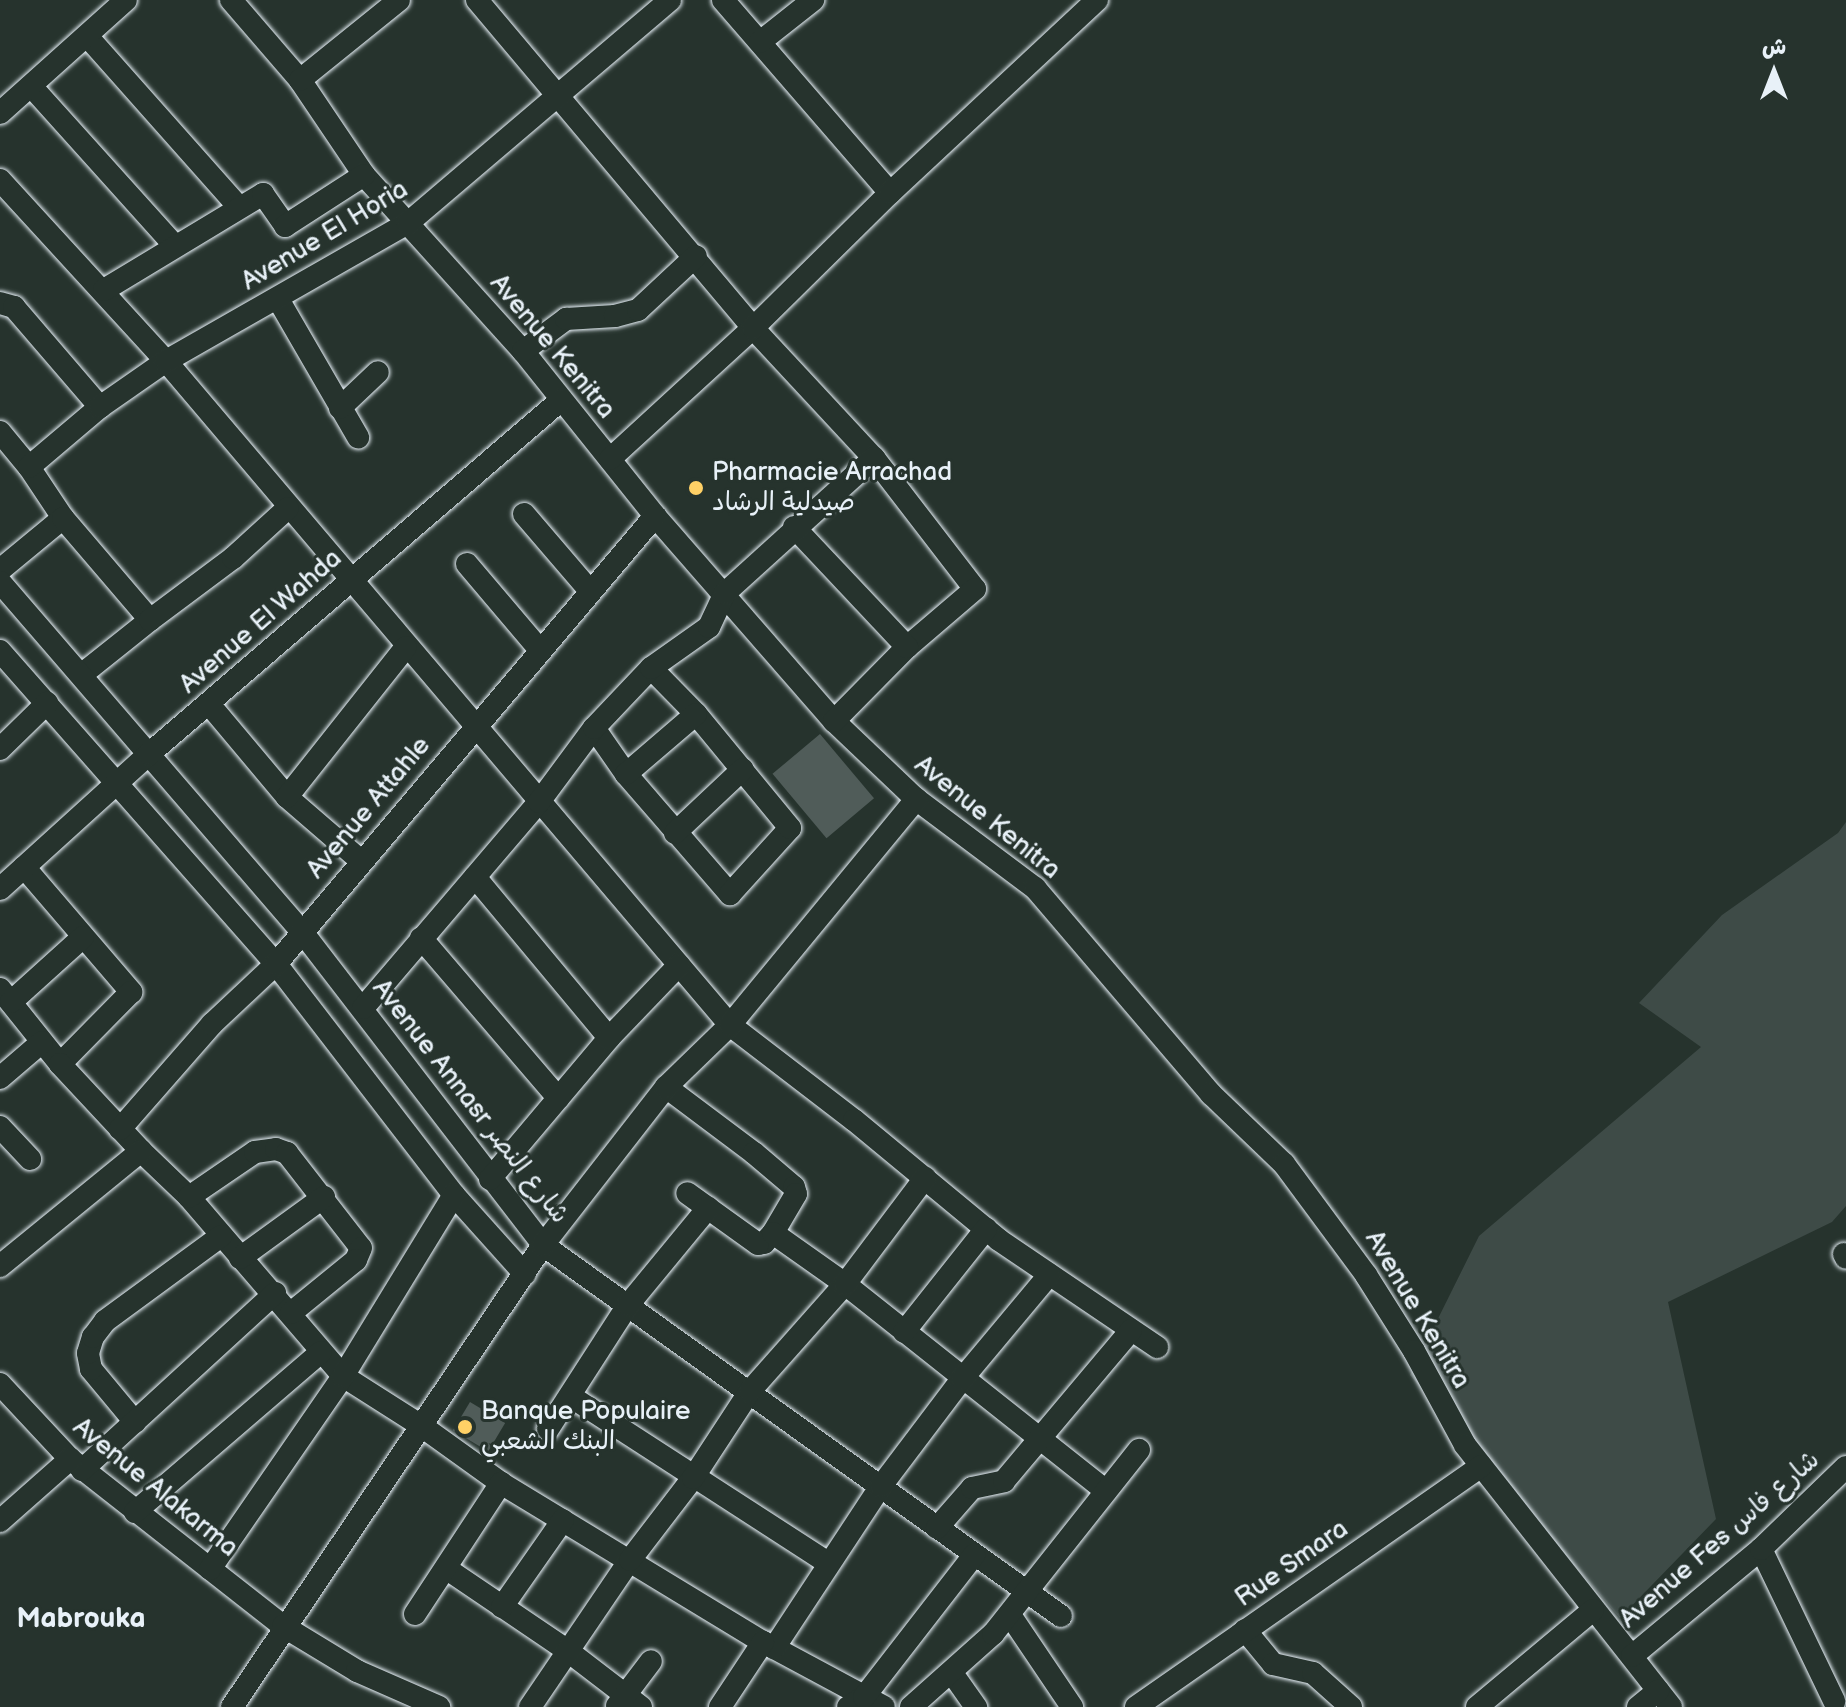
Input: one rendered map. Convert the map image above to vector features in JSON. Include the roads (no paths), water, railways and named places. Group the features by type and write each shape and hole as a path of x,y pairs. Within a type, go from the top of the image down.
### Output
{"street":[{"path":"0,113 126,0"},
{"name":"Avenue Kenitra","path":"231,0 300,80 364,175 523,351 655,516 834,721 916,799 1035,888 1211,1094 1284,1164 1366,1275 1481,1466 1664,1699"},
{"path":"300,80 399,0"},
{"path":"477,0 557,99 696,256 753,328 874,458 975,589 907,647 834,721"},
{"name":"Avenue El Horia","path":"29,467 100,407 166,361 408,223 670,0"},
{"path":"723,0 890,193"},
{"path":"760,42 813,0"},
{"path":"610,459 753,328 890,193 1097,0"},
{"path":"87,36 239,207"},
{"path":"31,86 175,246"},
{"path":"104,290 263,194 285,226 364,175"},
{"path":"0,180 166,361 730,1025 986,1229 1157,1347"},
{"path":"523,351 566,319 615,316 638,310 696,256"},
{"path":"278,299 358,437"},
{"path":"0,303 14,307 100,407"},
{"path":"340,408 378,372"},
{"name":"Avenue El Wahda","path":"0,889 118,781 561,400"},
{"path":"0,432 29,467 63,518 150,620"},
{"path":"363,1008 539,802 594,728 651,668 709,627 725,593 794,527 874,458"},
{"path":"81,675 233,558 288,508"},
{"path":"524,514 590,591"},
{"name":"Avenue Attahle","path":"120,1129 212,1024 276,964 360,860 655,516"},
{"path":"0,570 63,518"},
{"path":"794,527 907,647"},
{"path":"467,564 539,649"},
{"name":"Avenue Annasr شارع النصر","path":"0,582 303,933 543,1245 1061,1616"},
{"path":"287,797 406,647"},
{"path":"0,651 118,781 205,887 276,964 454,1195 525,1274"},
{"path":"594,728 626,774 730,894 790,828 696,714 651,668"},
{"path":"0,749 47,703"},
{"path":"209,704 287,797 360,860"},
{"path":"626,774 696,714"},
{"path":"675,833 743,769"},
{"path":"232,1707 283,1626 423,1427 543,1245 666,1087 730,1025 916,799"},
{"path":"24,867 131,992 60,1064"},
{"path":"475,877 609,1038"},
{"path":"83,937 6,995 60,1064 141,1151 189,1197 240,1258 275,1293 343,1376 423,1427 501,1483 865,1704 974,1555"},
{"path":"421,938 558,1098"},
{"path":"490,1179 609,1038 679,965"},
{"path":"0,1078 42,1042"},
{"path":"666,1087 794,1187 794,1200 764,1243 755,1243 687,1193"},
{"path":"0,1127 30,1159"},
{"path":"189,1197 255,1152 276,1149 287,1153 359,1242 361,1253 291,1313"},
{"path":"0,1266 141,1151"},
{"path":"530,1707 630,1560 693,1478 750,1391 845,1284 925,1178"},
{"path":"210,1569 343,1376 454,1195"},
{"path":"240,1258 324,1197"},
{"path":"548,1429 628,1305 708,1208"},
{"path":"904,1332 986,1229"},
{"path":"773,1233 845,1284 1106,1491"},
{"path":"135,1422 91,1369 88,1353 93,1337 105,1321 221,1236"},
{"path":"720,1707 962,1379 1049,1275"},
{"path":"0,1521 135,1422 275,1293"},
{"path":"937,1528 972,1488 1004,1481 1131,1330"},
{"path":"135,1512 321,1352"},
{"name":"Avenue Alakarma","path":"0,1384 76,1465 283,1626 357,1671 439,1707"},
{"path":"570,1396 828,1563"},
{"path":"911,1707 952,1673 1010,1615 1139,1450"},
{"name":"Rue Smara","path":"1136,1707 1161,1700 1245,1630 1481,1466"},
{"name":"Avenue Fes شارع فاس","path":"1632,1656 1761,1549 1846,1467"},
{"path":"415,1614 501,1483"},
{"path":"502,1607 563,1520"},
{"path":"1761,1549 1834,1701"},
{"path":"447,1569 568,1651 627,1703 651,1661"},
{"path":"1477,1707 1593,1610"},
{"path":"1010,1615 1072,1707"},
{"path":"1245,1630 1273,1664 1313,1673 1351,1707"},
{"path":"952,1673 976,1707"},
{"path":"1638,1707 1664,1699"}],"place":[{"name":"Pharmacie Arrachad صيدلية الرشاد","path":"696,488"},
{"name":"Banque Populaire البنك الشعبي","path":"465,1427"}],"district":[{"name":"Mabrouka","path":"81,1619"}]}
